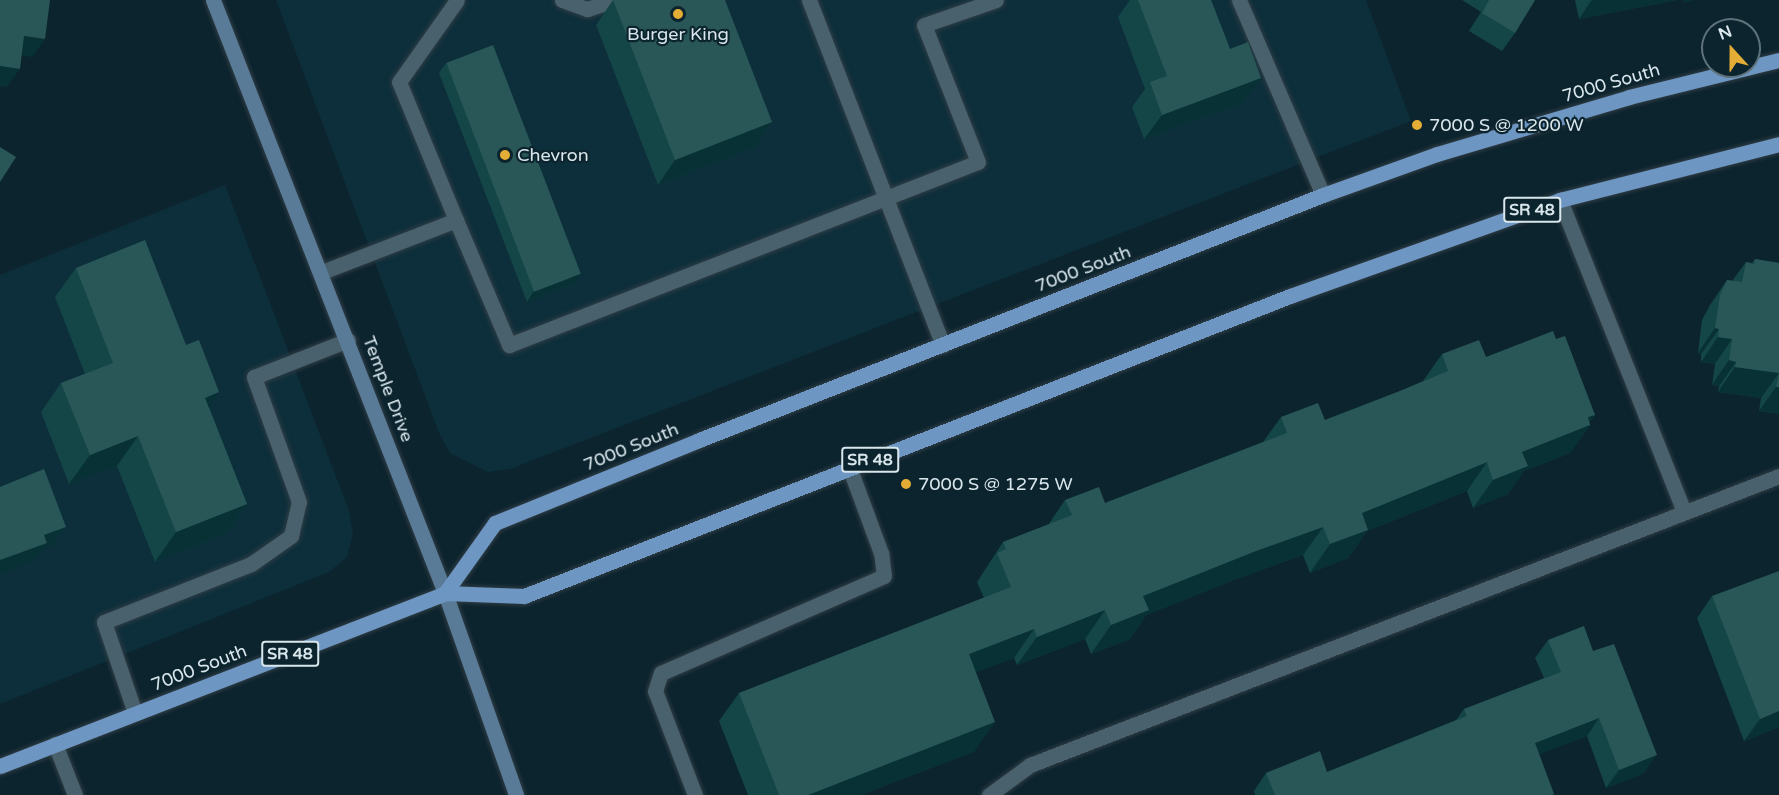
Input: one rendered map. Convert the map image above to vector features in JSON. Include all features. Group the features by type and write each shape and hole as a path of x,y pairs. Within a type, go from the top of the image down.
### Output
{"main road":[{"name":"Temple Drive","path":"213,0 322,272 445,593 516,795"},
{"name":"7000 South","path":"445,593 495,523 1323,195 1437,154 1618,100 1779,60"},
{"name":"7000 South","path":"0,766 445,593 524,596 1290,296 1560,200 1779,144"}],"lane":[{"path":"457,0 399,82 509,345 978,162 924,25 996,0"},
{"path":"562,0 587,9 615,0"},
{"path":"809,0 943,345"},
{"path":"1239,0 1323,195"},
{"path":"1560,200 1684,512"},
{"path":"322,272 456,220"},
{"path":"135,713 104,622 251,564 291,536 299,502 254,376 348,340"},
{"path":"695,795 655,691 661,673 884,576 881,553 850,468"},
{"path":"989,795 1030,765 1779,476"},
{"path":"55,744 75,795"}],"shaded area":[{"path":"276,0 1366,0 1411,121 510,469 488,472 450,453 440,435"},
{"path":"225,185 349,511 353,534 347,557 329,572 0,704 0,275"}],"building":[{"path":"0,0 50,0 45,39 24,36 20,69 0,66"},
{"path":"613,0 725,0 772,122 675,160"},
{"path":"1138,0 1211,0 1230,49 1248,42 1261,78 1162,115 1150,82 1167,76"},
{"path":"1489,0 1535,0 1515,33 1482,13"},
{"path":"493,45 581,274 534,292 446,63"},
{"path":"0,147 16,157 0,182"},
{"path":"145,240 186,345 199,340 219,392 205,398 247,504 176,532 138,436 90,455 61,383 113,363 76,268"},
{"path":"1755,259 1779,263 1779,373 1735,367 1736,362 1729,360 1732,339 1718,337 1719,329 1715,328 1720,295 1727,280 1742,282 1746,262 1754,264"},
{"path":"1553,331 1556,339 1565,336 1595,415 1588,417 1590,425 1522,452 1528,466 1493,480 1487,462 1362,513 1368,530 1330,544 1323,527 1256,551 1143,596 1149,610 1111,625 1105,610 1037,637 1034,629 969,654 995,722 808,795 779,795 739,693 1011,587 997,553 1006,549 1003,542 1072,515 1065,500 1099,487 1105,503 1287,433 1281,417 1318,403 1325,420 1448,371 1442,354 1479,340 1486,357"},
{"path":"44,469 66,527 44,535 47,543 0,560 0,487"},
{"path":"1779,571 1779,711 1760,719 1712,596"},
{"path":"1584,626 1593,651 1614,644 1657,755 1619,770 1599,718 1535,743 1554,794 1551,795 1275,795 1266,773 1320,751 1327,772 1467,716 1464,709 1561,672 1548,640"}],"place":[{"name":"Burger King","path":"678,14"},
{"name":"7000 S @ 1200 W","path":"1417,125"},
{"name":"Chevron","path":"505,155"},
{"name":"7000 S @ 1275 W","path":"906,484"}]}
